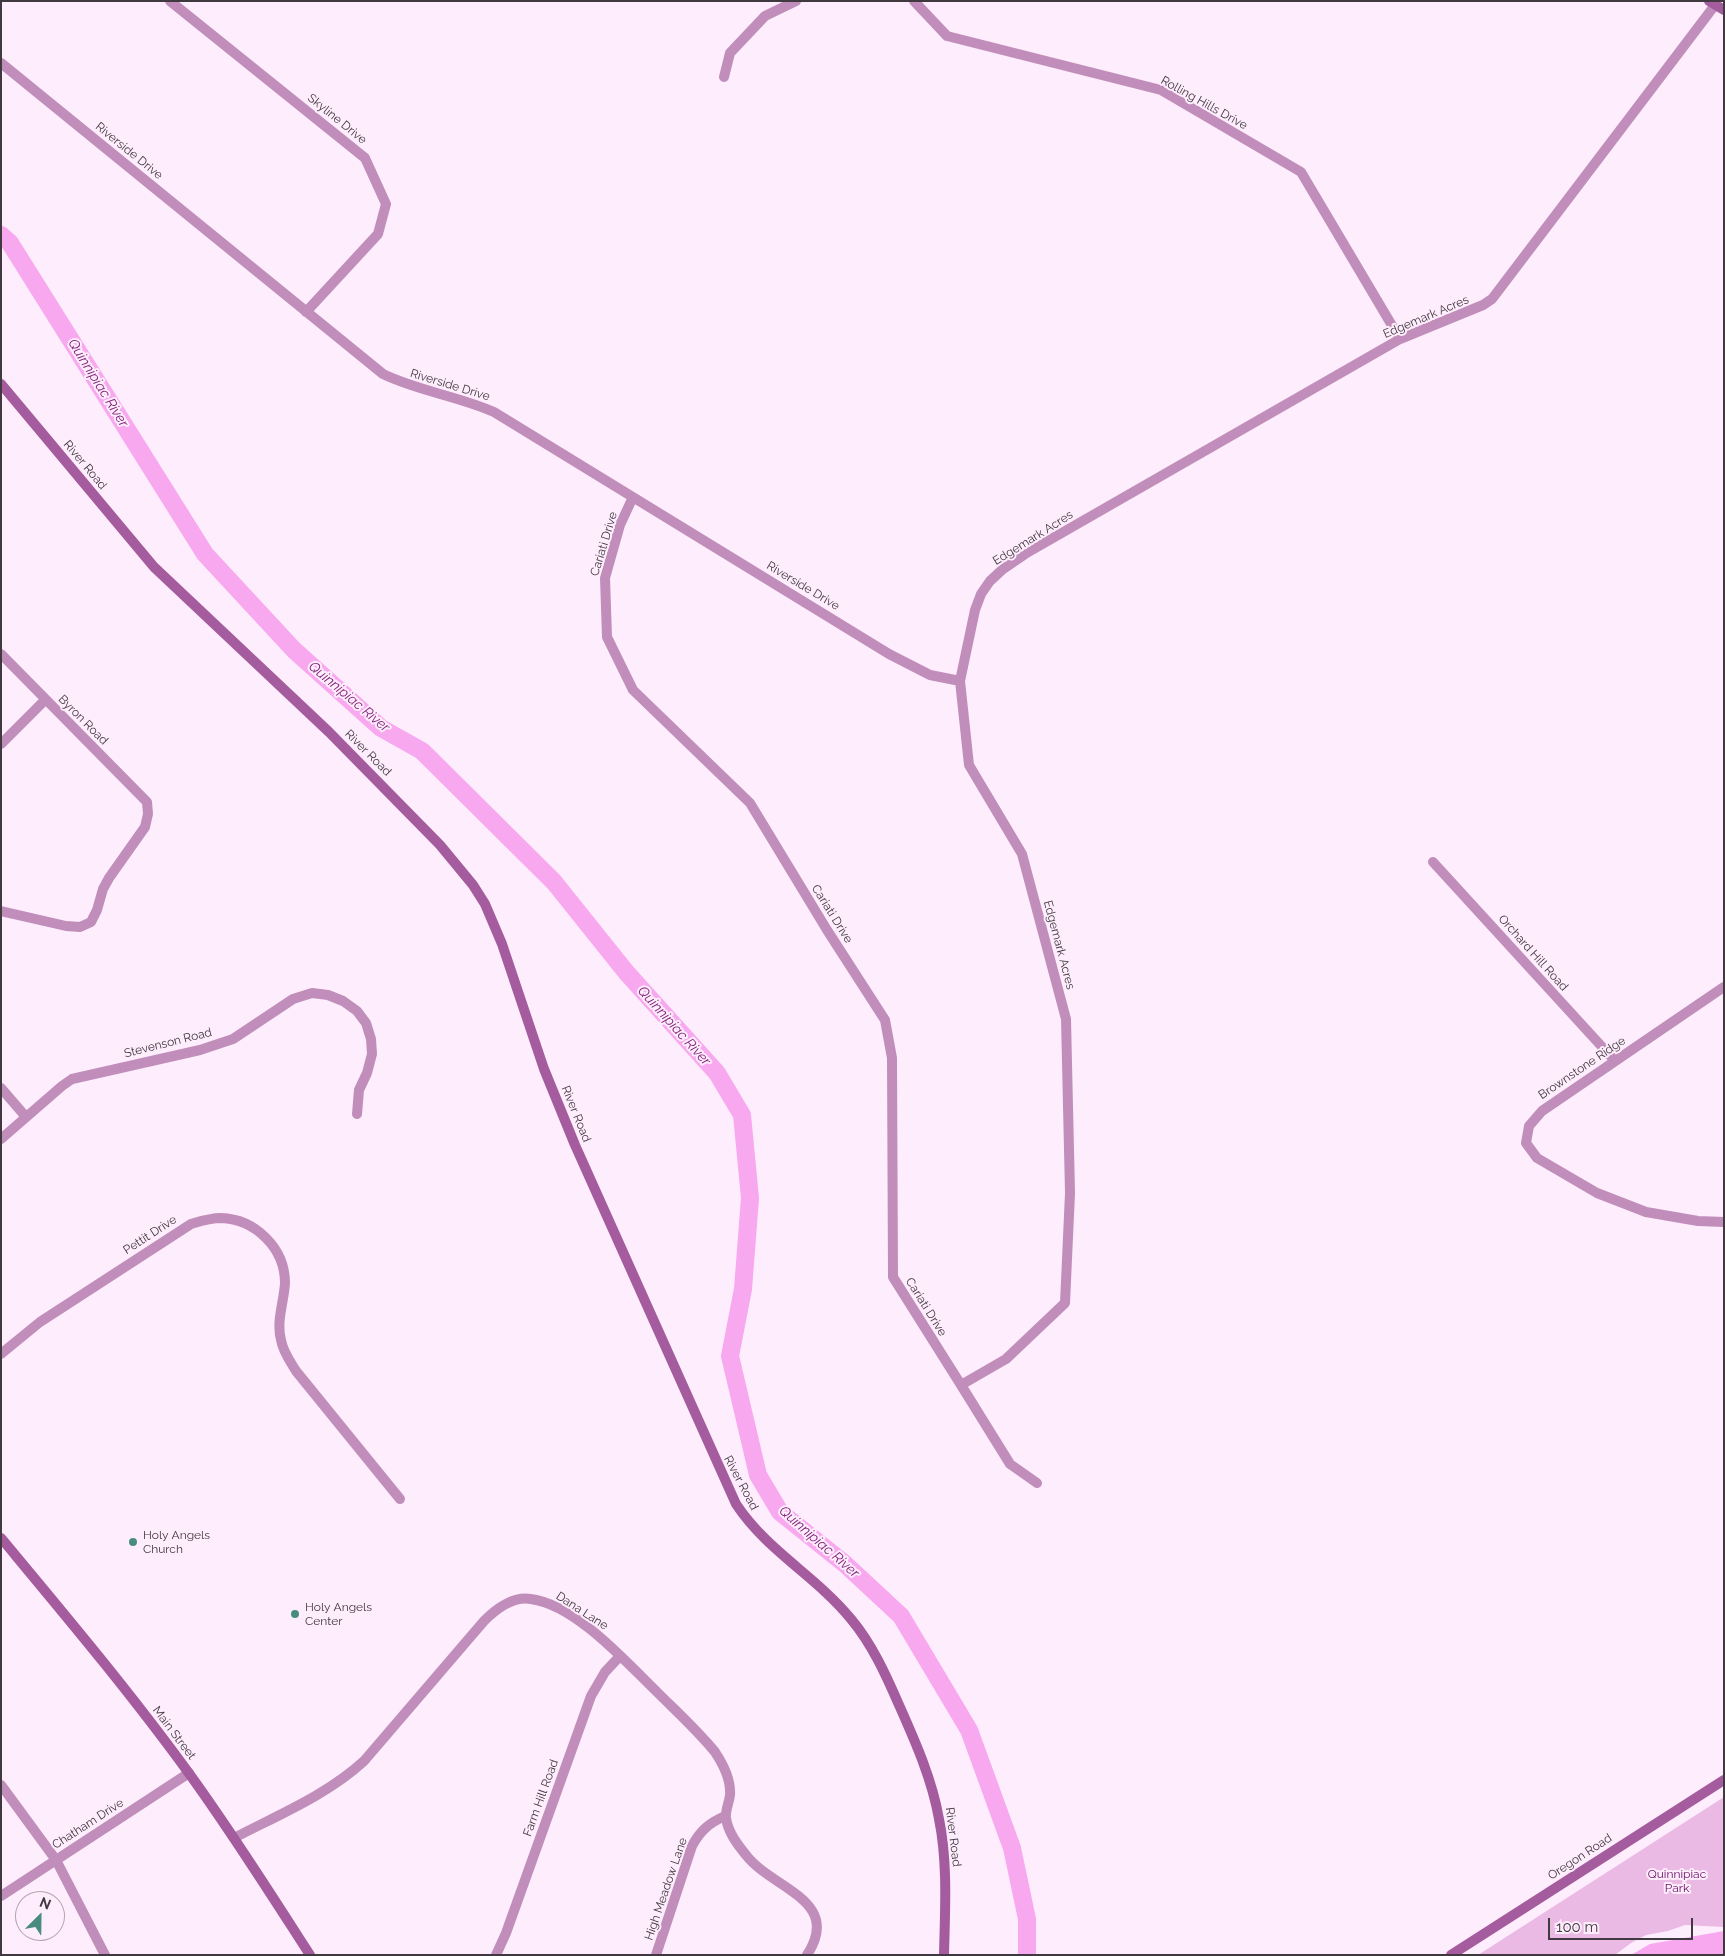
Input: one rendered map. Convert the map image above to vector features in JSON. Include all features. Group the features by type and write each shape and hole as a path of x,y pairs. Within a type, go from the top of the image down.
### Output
{"main road":[{"name":"River Road","path":"1,384 154,567 303,706 366,769 440,845 473,885 485,904 502,944 544,1069 575,1145 736,1504 760,1536 851,1618 877,1658 905,1718 928,1774 940,1819 945,1870 944,1955"},
{"name":"Main Street","path":"1,1538 116,1678 189,1773 310,1955"},
{"name":"Oregon Road","path":"1451,1955 1724,1780"}],"street":[{"name":"Skyline Drive","path":"170,1 365,158 386,204 378,234 306,312"},
{"path":"724,77 730,53 765,16 796,1"},
{"name":"Rolling Hills Drive","path":"914,1 946,36 1161,90 1301,172 1400,339"},
{"name":"Edgemark Acres","path":"961,1385 1006,1359 1065,1303 1070,1193 1066,1020 1022,854 969,764 960,682 975,610 981,594 990,581 1003,569 1025,554 1400,339 1483,305 1492,298 1716,5"},
{"name":"Riverside Drive","path":"1,63 383,374 400,382 477,404 494,412 889,654 930,675 960,682"},
{"name":"Cariati Drive","path":"633,497 620,526 605,578 607,637 633,690 750,803 827,930 885,1020 892,1058 893,1278 961,1385"},
{"name":"Byron Road","path":"1,654 148,802 145,827 109,878 91,922 80,926 66,926 1,912"},
{"path":"1,744 45,700"},
{"name":"Orchard Hill Road","path":"1433,862 1615,1061"},
{"name":"Brownstone Ridge","path":"1724,987 1542,1111 1529,1126 1526,1143 1537,1158 1597,1192 1646,1212 1698,1221 1724,1222"},
{"name":"Stevenson Road","path":"1,1139 72,1079 200,1050 233,1038 293,999 312,993 328,995 343,1001 357,1011 366,1023 371,1039 372,1054 367,1073 359,1090 357,1114"},
{"path":"1,1088 26,1117"},
{"name":"Pettit Drive","path":"1,1354 40,1322 190,1224 222,1218 237,1220 253,1227 266,1237 276,1250 282,1265 285,1280 279,1325 286,1355 296,1371 400,1499"},
{"path":"961,1385 1010,1464 1037,1483"},
{"name":"Dana Lane","path":"234,1838 329,1788 349,1775 364,1761 495,1610 509,1602 528,1598 546,1602 600,1636 715,1752 722,1764 730,1794 725,1816"},
{"name":"Farm Hill Road","path":"496,1955 506,1933 591,1696 605,1672 620,1656"},
{"name":"Chatham Drive","path":"1,1896 189,1773"},
{"path":"1,1785 56,1860 105,1955"},
{"path":"725,1816 730,1833 747,1857 764,1872 803,1899 813,1910 817,1921 816,1936 807,1955"},
{"name":"High Meadow Lane","path":"656,1955 692,1846 699,1833 712,1821 725,1816"}],"green space":[{"name":"Quinnipiac Park","path":"1724,1797 1724,1927 1685,1925 1668,1931 1646,1935 1615,1955 1478,1955"}],"shaded area":[{"path":"1724,1931 1724,1955 1631,1955 1650,1944"}],"waterway":[{"name":"Quinnipiac River","path":"1,235 10,243 205,554 294,650 381,728 422,751 554,882 626,972 717,1073 742,1115 750,1198 743,1289 730,1356 758,1475 780,1512 845,1564 901,1616 969,1730 1012,1848 1027,1919 1027,1955"}],"place":[{"name":"Holy Angels Church","path":"133,1542"},
{"name":"Holy Angels Center","path":"295,1614"}]}
